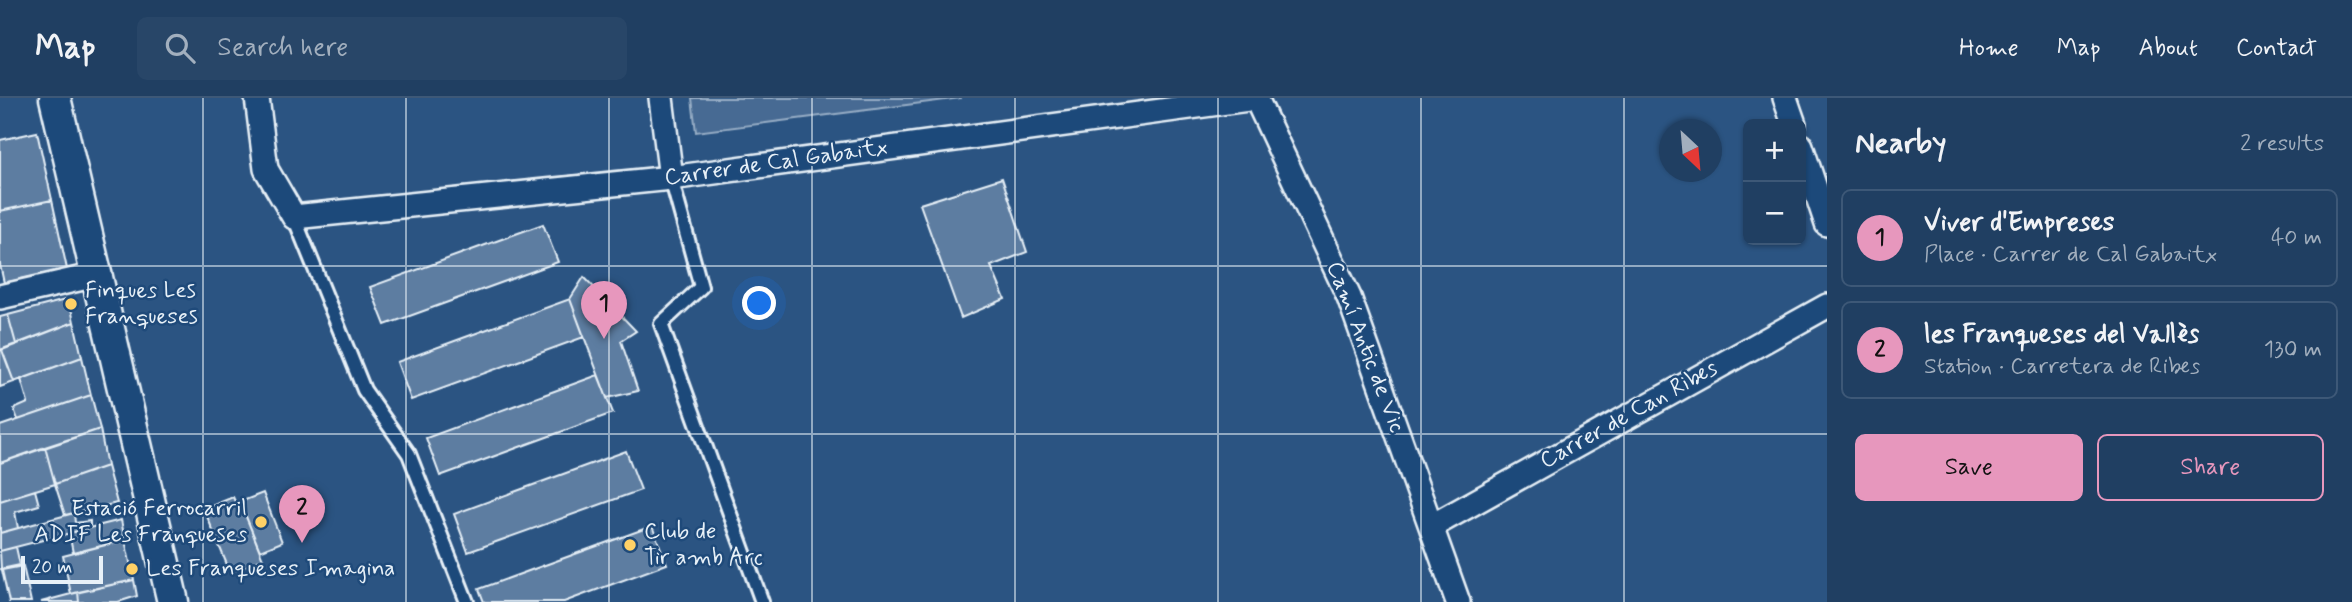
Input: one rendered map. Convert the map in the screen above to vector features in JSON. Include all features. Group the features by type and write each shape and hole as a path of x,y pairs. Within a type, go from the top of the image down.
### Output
{"street":[{"path":"55,98 173,602"},
{"path":"257,98 266,169 294,217"},
{"path":"661,98 671,177"},
{"name":"Carrer de Cal Gabaitx","path":"294,217 671,177 1256,98"},
{"name":"Camí Antic de Vic","path":"1256,98 1349,297 1458,602"},
{"path":"1785,98 1792,119"},
{"path":"1806,161 1827,224"},
{"path":"0,297 96,275"},
{"name":"Carrer de Can Ribes","path":"1432,526 1827,306"}],"lane":[{"path":"671,177 701,287 661,324 762,602"},
{"path":"294,217 364,390 409,454 467,602"}],"shaded area":[{"path":"692,98 961,98 696,132"}],"building":[{"path":"37,132 52,200 0,211 0,140"},
{"path":"1002,178 1027,252 991,266 1005,299 961,318 920,204"},
{"path":"52,200 67,269 4,283 0,265 0,211"},
{"path":"543,224 558,262 385,325 370,287"},
{"path":"584,277 636,331 621,341 638,391 607,398 570,299"},
{"path":"69,299 74,322 16,344 8,315"},
{"path":"570,299 584,337 411,400 397,362"},
{"path":"8,315 16,344 0,350 0,317"},
{"path":"74,322 82,357 14,382 2,350"},
{"path":"0,350 14,382 0,387"},
{"path":"82,357 91,395 18,420 14,409 28,403 21,379"},
{"path":"598,375 613,413 440,476 426,438"},
{"path":"91,395 100,429 0,463 0,426"},
{"path":"100,429 107,466 55,484 45,447"},
{"path":"45,447 55,484 0,501 0,463"},
{"path":"626,451 641,490 468,552 454,514"},
{"path":"107,466 117,503 65,515 55,484"},
{"path":"35,490 39,505 15,512 18,528 0,533 0,501"},
{"name":"Estació Ferrocarril ADIF Les Franqueses","path":"263,493 282,542 260,551 240,502"},
{"path":"233,497 236,504 240,502 263,559 230,572 204,509"},
{"path":"74,513 75,523 90,521 90,528 0,551 0,533"},
{"path":"121,520 125,540 73,553 69,533"},
{"name":"Club de Tir amb Arc","path":"652,526 667,564 564,602 484,602 479,589"},
{"path":"125,540 134,580 71,594 63,556"},
{"path":"16,547 20,565 1,569 0,551"},
{"path":"23,566 31,602 9,602 2,570"},
{"path":"134,580 137,596 118,602 79,602 78,592"},
{"path":"78,592 79,602 41,602 71,594"}],"place":[{"name":"Finques Les Franqueses","path":"71,304"},
{"name":"Viver d'Empreses","path":"604,339"},
{"name":"Estació Ferrocarril ADIF Les Franqueses","path":"261,522"},
{"name":"les Franqueses del Vallès","path":"302,543"},
{"name":"Club de Tir amb Arc","path":"630,545"},
{"name":"Les Franqueses Imagina","path":"132,569"}]}
